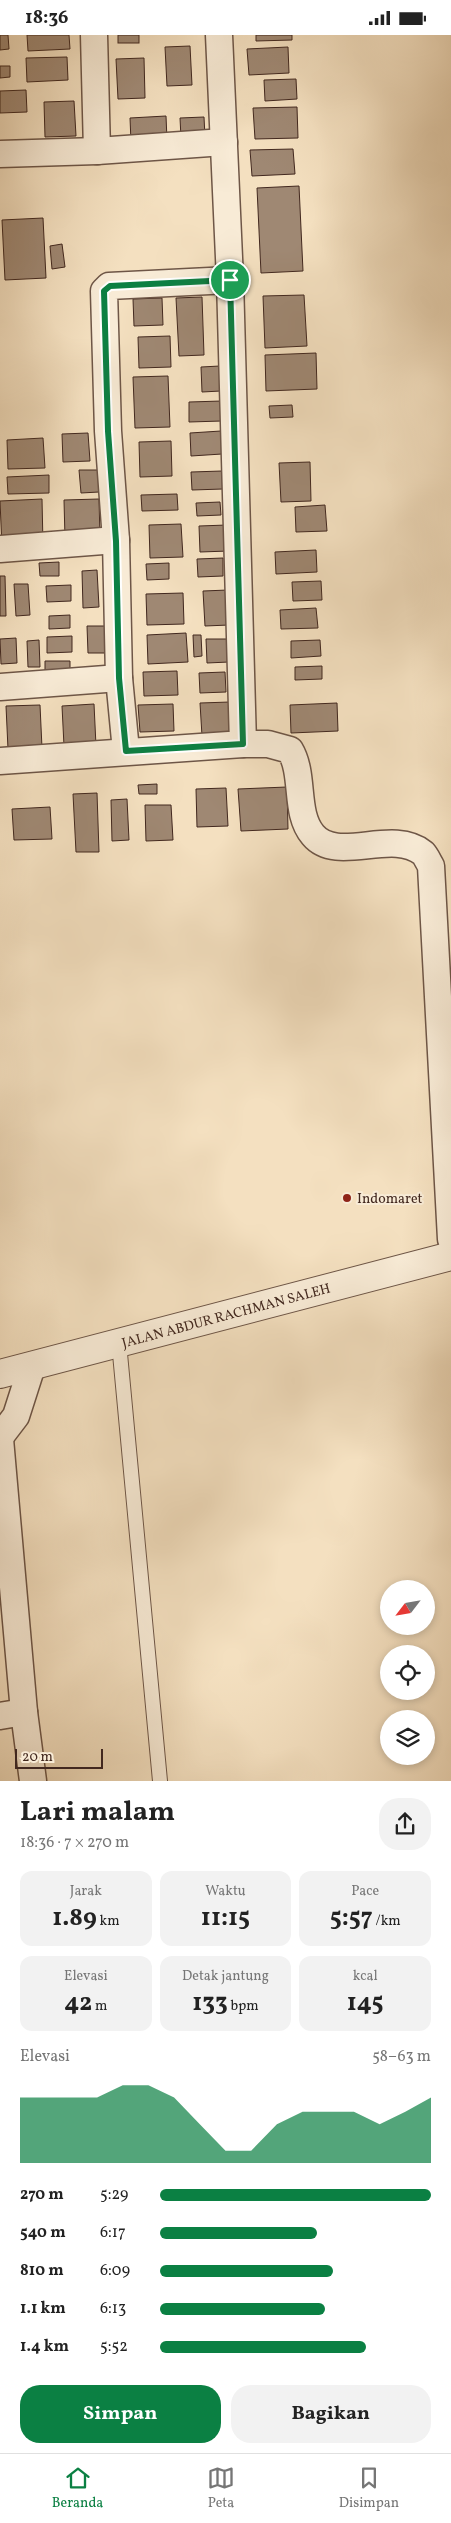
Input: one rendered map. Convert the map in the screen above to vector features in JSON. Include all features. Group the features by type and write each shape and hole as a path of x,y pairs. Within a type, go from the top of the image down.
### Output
{"street":[{"path":"94,35 97,151"},
{"path":"219,35 230,280 243,744"},
{"path":"0,154 97,151 224,142"},
{"path":"126,751 119,678 116,541 108,431 104,291 110,286 230,280"},
{"path":"0,549 116,541"},
{"path":"0,687 119,678"},
{"path":"0,761 126,751 268,744 290,751 296,767 305,820 311,834 321,843 337,847 390,843 409,847 423,854 431,867 451,1239"},
{"name":"JALAN ABDUR RACHMAN SALEH","path":"0,1374 451,1257"},
{"path":"32,1366 16,1416 0,1438 12,1714 33,1781"}],"lane":[{"path":"120,1343 160,1781"}],"building":[{"path":"0,35 8,35 9,49 0,50"},
{"path":"27,35 69,35 70,49 28,51"},
{"path":"118,35 139,35 139,43 118,43"},
{"path":"256,35 292,35 292,40 256,41"},
{"path":"190,46 192,85 167,86 165,47"},
{"path":"288,47 289,73 249,75 247,49"},
{"path":"67,57 68,80 27,82 26,58"},
{"path":"144,58 145,98 118,99 116,59"},
{"path":"0,66 10,66 10,77 0,78"},
{"path":"296,79 297,99 265,101 264,80"},
{"path":"26,90 27,112 0,113 0,91"},
{"path":"74,101 76,136 45,137 44,102"},
{"path":"297,107 298,138 255,139 253,108"},
{"path":"166,116 167,140 131,142 130,118"},
{"path":"204,117 205,137 181,138 180,118"},
{"path":"293,149 295,174 252,176 250,150"},
{"path":"299,186 303,271 261,273 257,188"},
{"path":"43,218 46,278 5,280 2,220"},
{"path":"62,244 65,267 52,269 50,246"},
{"path":"304,295 307,346 265,348 263,296"},
{"path":"202,297 204,355 179,356 176,298"},
{"path":"162,298 163,325 134,326 133,299"},
{"path":"170,336 171,367 139,368 138,337"},
{"path":"316,353 317,389 266,391 265,355"},
{"path":"220,366 221,391 202,392 201,367"},
{"path":"168,376 170,427 135,428 133,377"},
{"path":"222,401 222,421 189,422 189,402"},
{"path":"292,405 293,417 270,418 269,406"},
{"path":"221,431 222,454 191,456 190,433"},
{"path":"88,433 90,461 63,462 62,434"},
{"path":"43,438 45,468 8,469 7,440"},
{"path":"171,441 172,476 140,477 139,442"},
{"path":"310,462 311,501 281,502 279,463"},
{"path":"79,470 98,470 99,492 81,493"},
{"path":"222,471 223,489 192,490 191,472"},
{"path":"49,475 49,493 8,494 7,477"},
{"path":"177,494 178,510 142,511 141,495"},
{"path":"42,499 43,545 2,547 0,501"},
{"path":"99,499 100,536 65,538 64,500"},
{"path":"220,502 221,515 197,516 196,503"},
{"path":"325,505 327,531 296,532 295,507"},
{"path":"181,524 183,557 150,558 149,525"},
{"path":"227,525 229,551 200,552 199,526"},
{"path":"316,550 317,572 276,574 275,552"},
{"path":"223,558 223,576 198,577 197,559"},
{"path":"59,562 59,576 40,576 39,563"},
{"path":"169,563 169,579 147,580 146,564"},
{"path":"97,570 99,607 83,608 82,571"},
{"path":"0,576 5,576 6,616 0,616"},
{"path":"321,581 322,600 293,601 292,582"},
{"path":"14,584 28,584 30,615 16,616"},
{"path":"71,585 71,601 47,602 46,586"},
{"path":"228,590 229,625 205,626 203,591"},
{"path":"183,593 184,624 147,625 146,594"},
{"path":"316,608 318,628 281,629 280,610"},
{"path":"70,615 70,628 49,629 49,616"},
{"path":"87,626 106,626 107,653 88,653"},
{"path":"186,633 188,662 148,664 147,635"},
{"path":"193,635 201,635 202,656 194,657"},
{"path":"72,636 72,652 47,653 47,637"},
{"path":"16,638 17,663 1,664 0,639"},
{"path":"206,639 228,639 229,662 207,663"},
{"path":"39,640 40,667 28,667 27,641"},
{"path":"320,640 321,656 291,658 291,641"},
{"path":"45,661 70,661 70,674 45,675"},
{"path":"322,666 322,679 295,680 295,667"},
{"path":"177,671 178,695 144,696 143,672"},
{"path":"225,672 226,692 200,693 199,673"},
{"path":"230,702 231,735 202,736 200,703"},
{"path":"337,703 338,731 291,733 290,705"},
{"path":"94,704 96,746 64,746 62,706"},
{"path":"173,704 174,731 140,732 138,705"},
{"path":"40,705 42,748 8,749 6,706"},
{"path":"157,784 157,794 139,794 138,785"},
{"path":"287,787 288,829 241,831 238,789"},
{"path":"226,788 228,826 197,827 196,789"},
{"path":"97,793 99,852 76,852 73,794"},
{"path":"127,799 129,840 112,841 111,800"},
{"path":"145,805 171,805 173,840 146,841"},
{"path":"50,807 52,839 14,840 12,809"}],"place":[{"name":"Indomaret","path":"347,1198"}],"route":[{"path":"230,280 243,744 126,751 119,678 116,541 108,431 104,291 110,286 230,280"}]}
